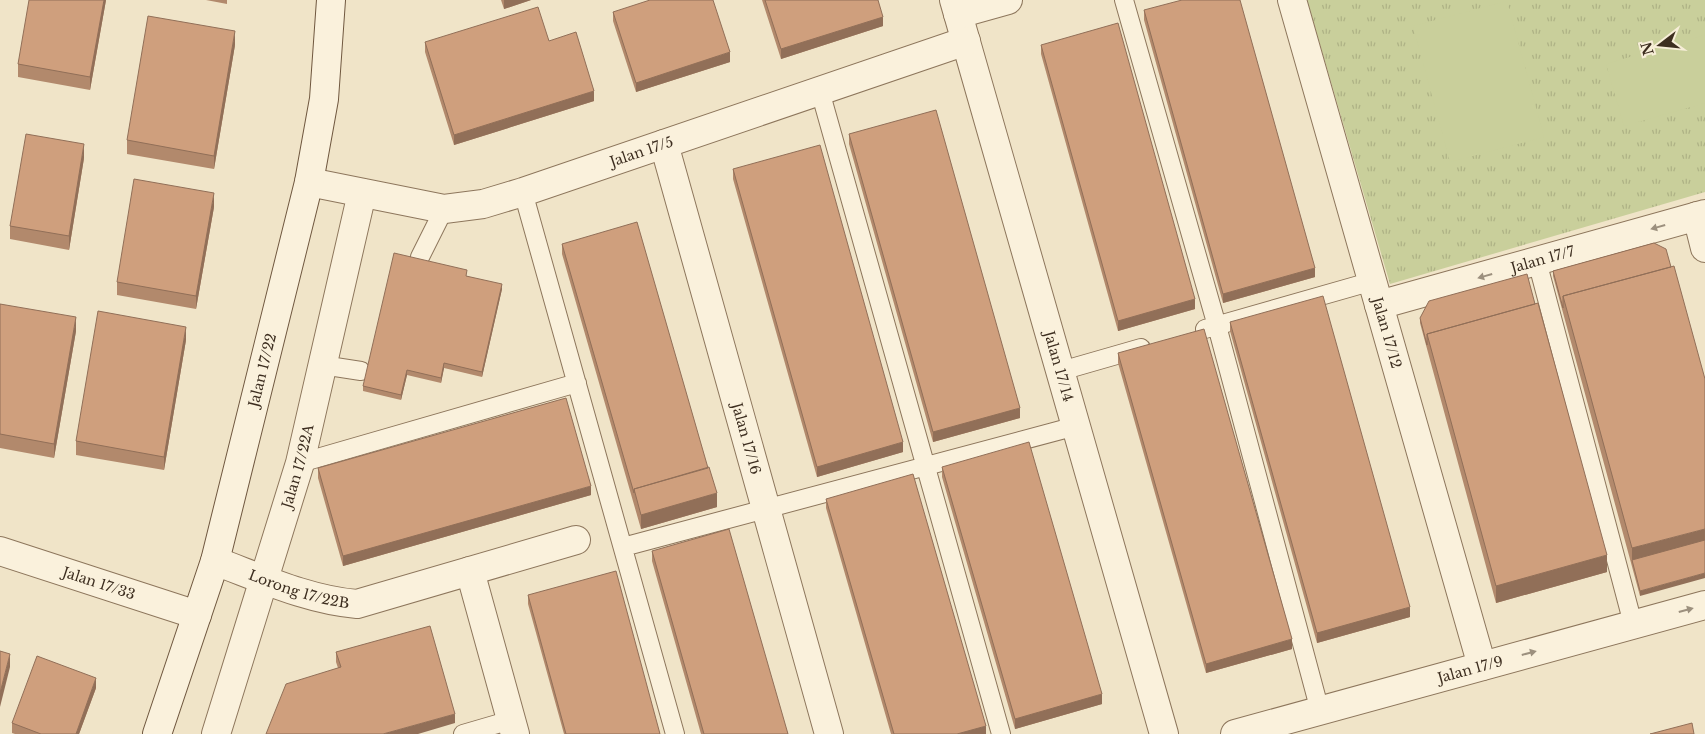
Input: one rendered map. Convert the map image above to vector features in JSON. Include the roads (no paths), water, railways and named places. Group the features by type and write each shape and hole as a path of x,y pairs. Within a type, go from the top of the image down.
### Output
{"street":[{"name":"Jalan 17/22","path":"157,734 215,561 309,182 324,99 331,0"},
{"path":"956,7 1008,0"},
{"name":"Jalan 17/12","path":"1292,0 1482,666"},
{"name":"Jalan 17/14","path":"956,7 1164,734"},
{"name":"Jalan 17/5","path":"309,182 444,209 483,204 966,41"},
{"name":"Jalan 17/16","path":"664,144 829,734"},
{"name":"Jalan 17/22A","path":"216,734 300,463 362,193"},
{"path":"1701,215 1705,248"},
{"name":"Jalan 17/7","path":"1376,293 1537,261 1701,215"},
{"name":"Lorong 17/22B","path":"215,561 263,580 336,602 357,604 576,540"},
{"name":"Jalan 17/33","path":"0,551 197,615"},
{"path":"470,571 513,727"},
{"name":"Jalan 17/9","path":"1235,734 1705,605"}],"lane":[{"path":"1124,0 1216,326 1320,711"},
{"path":"820,91 1001,734"},
{"path":"523,192 675,734"},
{"path":"420,257 444,209"},
{"path":"1537,261 1633,624"},
{"path":"1189,334 1216,326 1376,293"},
{"path":"1060,371 1152,344"},
{"path":"322,365 361,371"},
{"path":"300,463 577,383"},
{"path":"623,547 1076,426"},
{"path":"462,734 513,727"}]}
